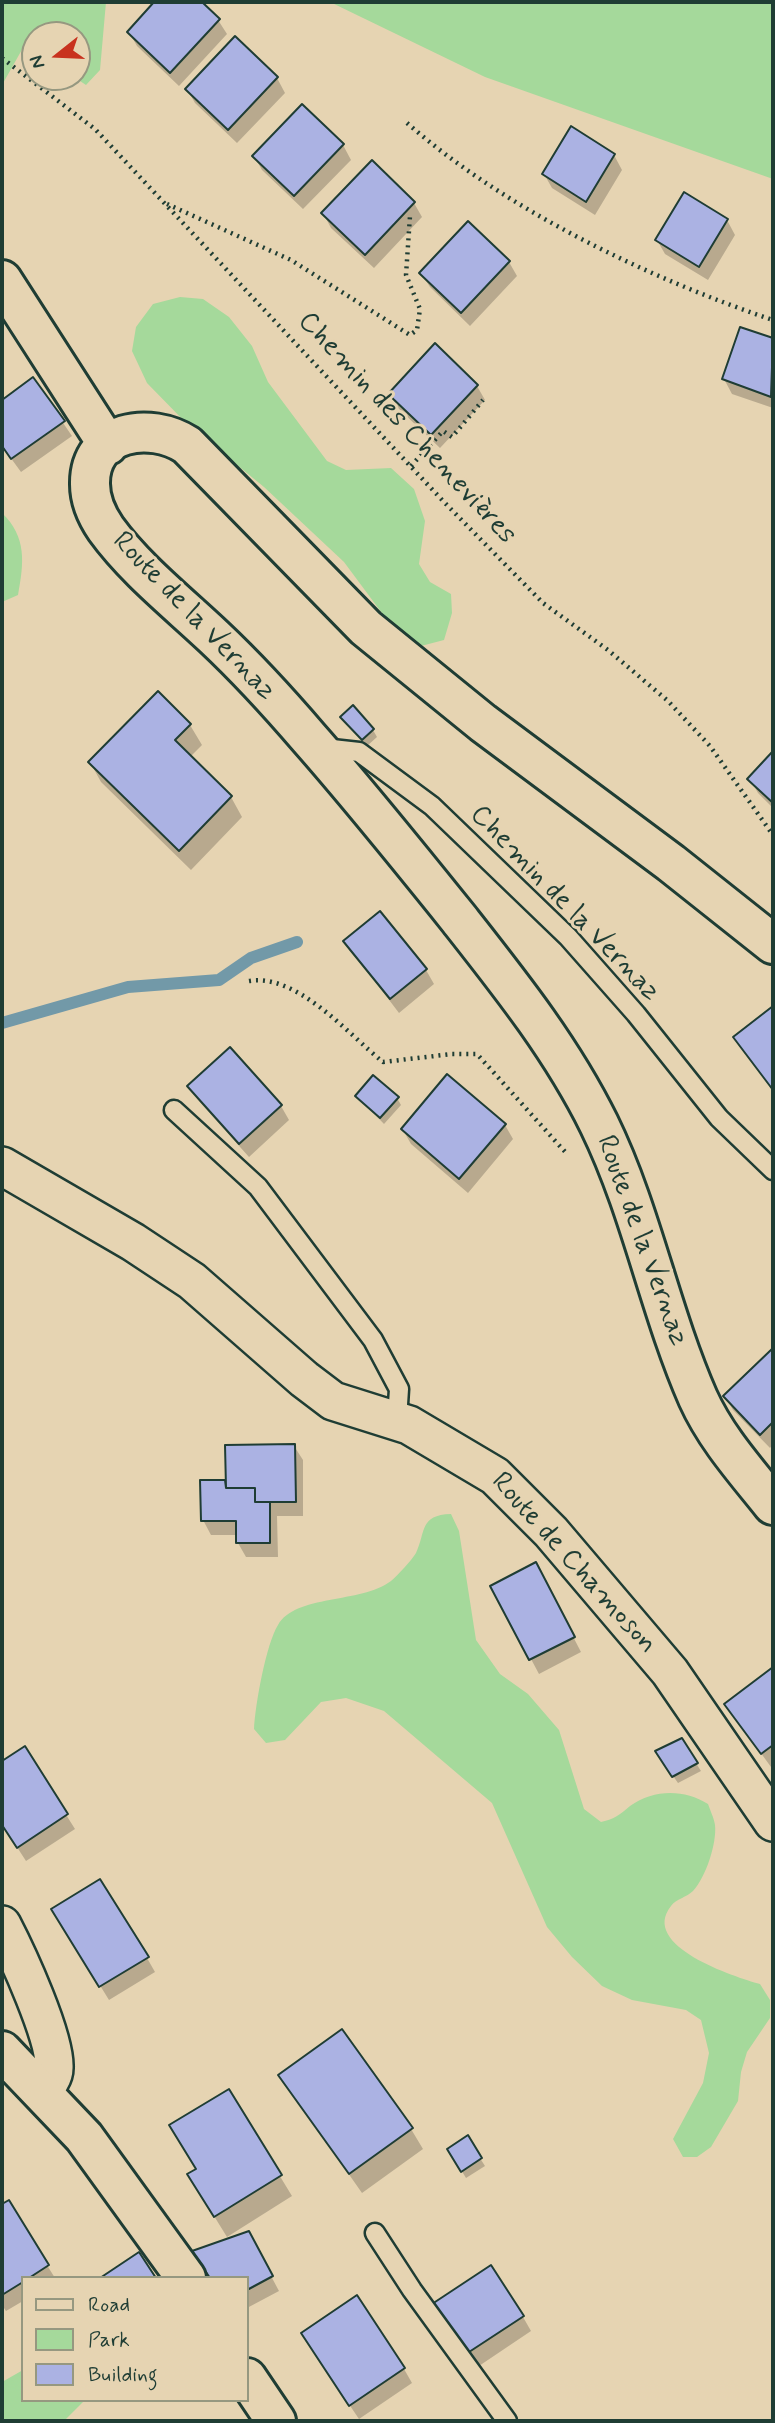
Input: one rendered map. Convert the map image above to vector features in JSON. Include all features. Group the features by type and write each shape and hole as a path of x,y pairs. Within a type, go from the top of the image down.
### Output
{"street":[{"path":"2,280 108,445 124,434 142,430 166,434 187,444 366,628 483,723 671,863 773,944"},
{"name":"Route de la Vernaz","path":"108,445 92,466 89,479 93,505 108,531 217,640 317,747 507,980 568,1068 623,1174 698,1398 721,1440 773,1505"},
{"name":"Route de Chamoson","path":"2,1166 133,1242 192,1281 320,1392 344,1405 397,1420 474,1461 526,1505 670,1672 773,1822"},
{"path":"2,1925 28,1984 53,2053 53,2076 42,2091"},
{"path":"2,2051 84,2137 185,2276"},
{"path":"248,2379 276,2421"}],"lane":[{"name":"Chemin de la Vernaz","path":"317,747 359,752 432,806 568,937 636,1014 719,1118 773,1170"},
{"path":"174,1110 258,1187 373,1340 399,1389 397,1420"},
{"path":"375,2232 412,2290 507,2421"}],"path":[{"name":"Chemin des Chenevières","path":"2,58 95,129 543,603 608,650 668,701 710,746 773,835"},
{"path":"407,123 448,160 593,245 700,295 773,320"},
{"path":"163,202 291,260 410,335 417,330 420,309 406,275 411,216"},
{"path":"411,466 443,431 452,437 483,400"},
{"path":"249,981 264,978 296,989 383,1062 452,1054 477,1055 573,1160"}],"green space":[{"path":"2,2 106,2 100,70 91,80 91,21 21,21 21,51 2,85"},
{"path":"330,2 773,2 773,179 485,77"},
{"path":"180,297 203,299 229,317 252,346 268,382 327,461 346,470 391,468 414,489 425,521 419,564 430,582 451,594 452,613 444,640 421,646 396,632 344,562 264,487 188,425 147,383 132,351 136,327 153,304"},
{"path":"2,513 20,541 22,572 18,595 2,602"},
{"path":"451,1514 459,1531 476,1640 500,1674 528,1694 559,1730 584,1809 601,1822 617,1816 639,1800 669,1793 699,1799 708,1804 712,1814 715,1832 710,1860 693,1891 671,1906 665,1921 668,1934 679,1946 712,1967 760,1984 770,2000 770,2018 747,2052 741,2072 738,2101 711,2147 697,2157 683,2157 673,2139 703,2083 709,2053 701,2020 686,2010 632,2000 602,1986 572,1957 547,1927 492,1803 384,1711 346,1698 321,1702 285,1740 266,1743 254,1729 269,1646 278,1625 287,1615 299,1608 363,1593 391,1581 416,1553 428,1521"},
{"path":"21,2371 21,2402 83,2402 64,2421 2,2421 2,2382"}],"building":[{"path":"154,2 202,2 220,19 170,73 127,32"},
{"path":"235,36 278,77 228,130 185,89"},
{"path":"302,104 344,144 294,196 252,156"},
{"path":"571,126 615,154 586,202 542,174"},
{"path":"372,160 415,202 365,255 321,213"},
{"path":"684,192 728,219 699,267 655,240"},
{"path":"468,221 510,261 461,313 419,273"},
{"path":"740,327 773,338 771,397 722,379"},
{"path":"435,343 478,385 431,435 388,394"},
{"path":"33,377 65,421 11,459 2,446 2,400"},
{"path":"158,691 191,724 175,740 232,796 179,851 88,762"},
{"path":"353,705 374,729 362,740 340,717"},
{"path":"773,751 773,803 747,779"},
{"path":"380,911 427,969 390,999 343,941"},
{"path":"773,1006 773,1090 733,1037"},
{"path":"230,1047 282,1105 239,1144 187,1086"},
{"path":"447,1074 506,1124 459,1179 401,1129"},
{"path":"373,1075 399,1097 380,1118 355,1096"},
{"path":"773,1348 773,1422 760,1435 723,1396"},
{"path":"295,1444 296,1502 255,1502 255,1488 226,1488 225,1445"},
{"path":"200,1480 225,1480 226,1488 255,1488 255,1502 270,1502 270,1543 236,1543 236,1521 201,1521"},
{"path":"536,1562 575,1637 529,1660 490,1586"},
{"path":"773,1667 773,1745 761,1754 724,1704"},
{"path":"682,1738 698,1763 672,1777 655,1751"},
{"path":"25,1746 68,1814 17,1848 2,1825 2,1761"},
{"path":"100,1879 149,1957 99,1987 51,1909"},
{"path":"342,2029 413,2128 349,2174 278,2075"},
{"path":"229,2089 282,2175 214,2217 187,2174 196,2169 169,2125"},
{"path":"468,2135 482,2158 461,2172 447,2149"},
{"path":"9,2200 49,2265 32,2276 21,2276 21,2283 2,2295 2,2204"},
{"path":"249,2231 273,2276 248,2289 248,2276 209,2276 192,2251"},
{"path":"139,2252 155,2276 103,2276"},
{"path":"491,2265 524,2316 466,2354 432,2304"},
{"path":"357,2295 405,2368 349,2406 301,2333"}],"waterway":[{"path":"2,1023 128,987 219,980 251,958 297,942"}]}
